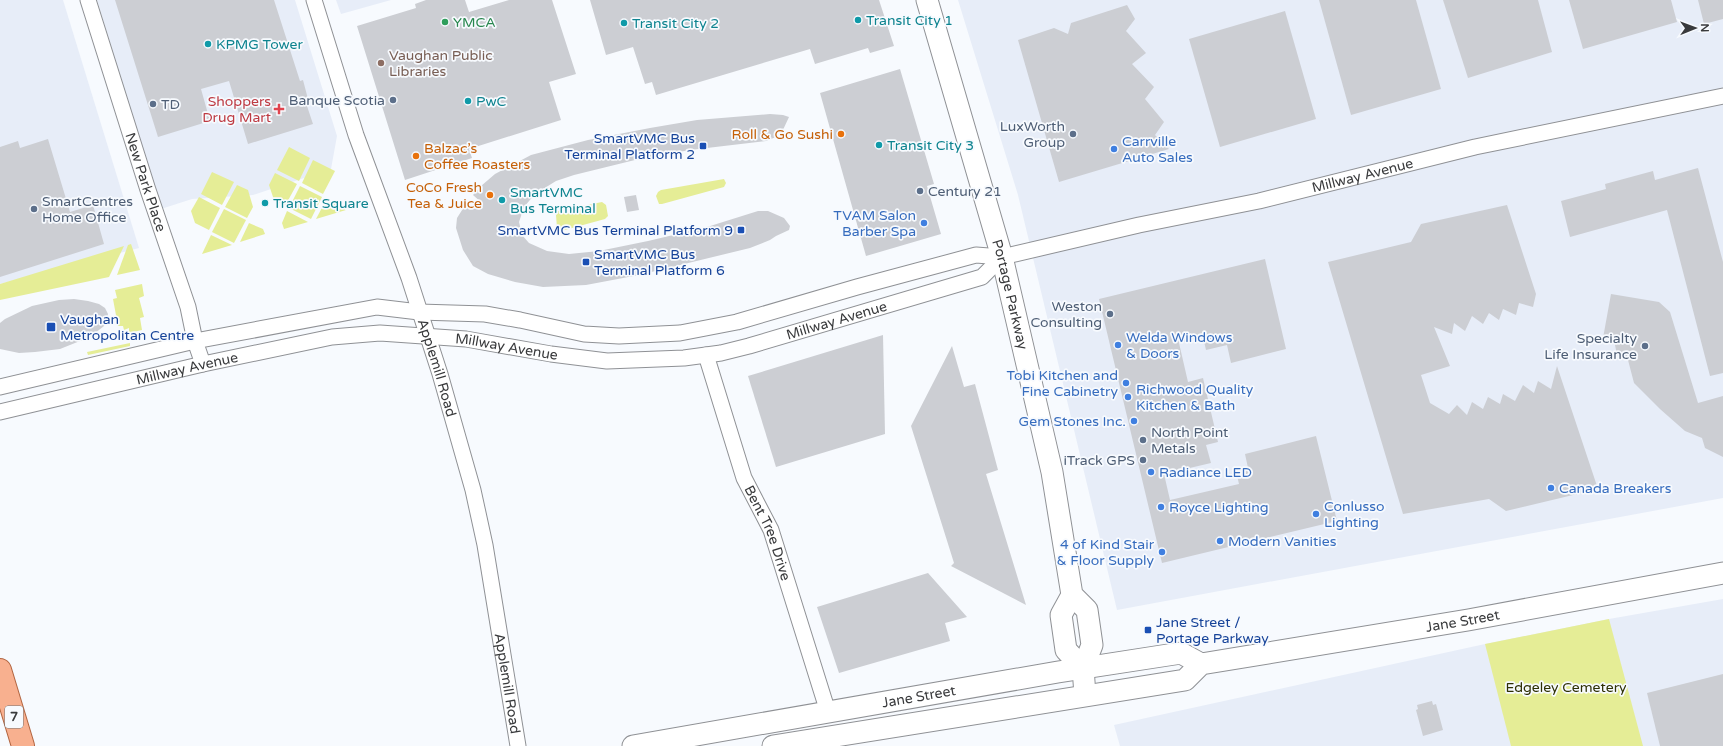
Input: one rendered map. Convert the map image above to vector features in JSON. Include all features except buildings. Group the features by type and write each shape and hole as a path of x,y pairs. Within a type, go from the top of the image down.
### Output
{"main road":[{"name":"Portage Parkway","path":"927,0 1002,257 1052,472 1072,595 1060,615 1066,650 1083,668"},
{"name":"Jane Street","path":"773,746 1185,680 1201,664 1476,618 1723,573"},
{"name":"Jane Street","path":"634,746 1083,668 1181,653 1201,664"},
{"path":"1083,668 1085,695"},
{"name":"7","path":"2,679 23,746"}],"street":[{"name":"New Park Place","path":"88,0 148,190 188,307 195,341 202,364"},
{"name":"Applemill Road","path":"314,0 356,135 409,278 426,336 440,374 473,490 485,545 518,746"},
{"name":"Millway Avenue","path":"0,387 195,341 378,307 419,312 485,314 584,334 620,336 680,333 738,322 857,287 976,255 1002,257 1139,225 1259,201 1475,147 1723,96"},
{"name":"Millway Avenue","path":"0,412 202,364 332,337 380,333 466,339 551,354 607,361 684,358 706,355 772,340 982,277 1002,257"},
{"name":"Bent Tree Drive","path":"706,355 744,478 771,530 828,712"}],"shaded area":[{"path":"0,0 63,0 139,248 0,284"},
{"name":"KPMG Tower","path":"97,0 295,0 337,136 331,169 253,195 192,199 161,209"},
{"path":"336,0 391,0 341,14"},
{"path":"958,0 1723,0 1723,498 1117,610 1018,195"},
{"path":"1723,599 1723,746 1120,746 1114,725 1485,644 1609,619"}],"green space":[{"path":"289,147 310,158 299,181 277,170"},
{"path":"313,160 335,171 323,194 302,183"},
{"path":"212,172 234,182 222,205 201,194"},
{"path":"275,173 297,184 285,206 274,200 269,185"},
{"path":"724,179 726,183 724,187 662,204 659,204 656,196 661,190"},
{"path":"237,185 248,190 253,207 247,218 225,207"},
{"path":"300,186 322,197 311,219 289,208"},
{"path":"199,197 220,208 209,230 195,223 191,211"},
{"path":"326,200 346,210 316,219"},
{"path":"602,202 606,205 608,216 605,219 561,231 557,228 556,215 558,211"},
{"path":"224,209 246,220 234,243 212,232"},
{"path":"287,211 308,222 284,229 282,223"},
{"path":"249,223 263,229 265,234 240,242"},
{"path":"211,235 232,245 202,254"},
{"path":"131,244 140,270 117,275 128,245"},
{"path":"124,246 109,277 0,300 0,284"},
{"path":"142,284 144,296 139,298 144,317 140,318 142,330 129,333 129,328 124,330 123,326 118,326 113,299 117,298 115,290"},
{"path":"130,343 130,346 88,355 87,352"},
{"name":"Edgeley Cemetery","path":"1609,619 1643,746 1511,746 1485,644"}],"place":[{"name":"Transit City 1","path":"858,20"},
{"name":"YMCA","path":"445,22"},
{"name":"Transit City 2","path":"624,23"},
{"name":"KPMG Tower","path":"208,44"},
{"name":"Vaughan Public Libraries","path":"381,63"},
{"name":"Banque Scotia","path":"393,100"},
{"name":"PwC","path":"468,101"},
{"name":"TD","path":"153,104"},
{"name":"Shoppers Drug Mart","path":"279,109"},
{"name":"Roll & Go Sushi","path":"841,134"},
{"name":"LuxWorth Group","path":"1073,134"},
{"name":"Transit City 3","path":"879,145"},
{"name":"SmartVMC Bus Terminal Platform 2","path":"703,146"},
{"name":"Carrville Auto Sales","path":"1114,149"},
{"name":"Balzac’s Coffee Roasters","path":"416,156"},
{"name":"Century 21","path":"920,191"},
{"name":"CoCo Fresh Tea & Juice","path":"490,195"},
{"name":"SmartVMC Bus Terminal","path":"502,200"},
{"name":"Transit Square","path":"265,203"},
{"name":"SmartCentres Home Office","path":"34,209"},
{"name":"TVAM Salon Barber Spa","path":"924,223"},
{"name":"SmartVMC Bus Terminal Platform 9","path":"741,230"},
{"name":"SmartVMC Bus Terminal Platform 6","path":"586,262"},
{"name":"Weston Consulting","path":"1110,314"},
{"name":"Vaughan Metropolitan Centre","path":"51,327"},
{"name":"Welda Windows & Doors","path":"1118,345"},
{"name":"Specialty Life Insurance","path":"1645,346"},
{"name":"Tobi Kitchen and Fine Cabinetry","path":"1126,383"},
{"name":"Richwood Quality Kitchen & Bath","path":"1128,397"},
{"name":"Gem Stones Inc.","path":"1134,421"},
{"name":"North Point Metals","path":"1143,440"},
{"name":"iTrack GPS","path":"1143,460"},
{"name":"Radiance LED","path":"1151,472"},
{"name":"Canada Breakers","path":"1551,488"},
{"name":"Royce Lighting","path":"1161,507"},
{"name":"Conlusso Lighting","path":"1316,514"},
{"name":"Modern Vanities","path":"1220,541"},
{"name":"4 of Kind Stair & Floor Supply","path":"1162,552"},
{"name":"Jane Street / Portage Parkway","path":"1148,630"}]}
